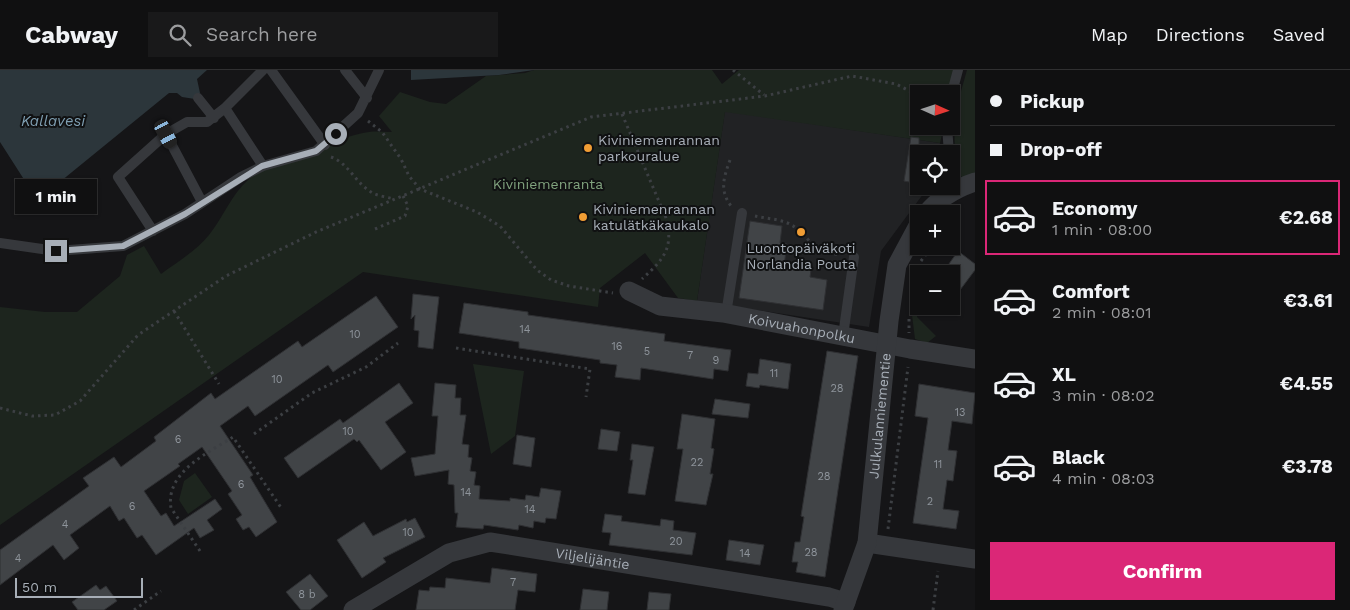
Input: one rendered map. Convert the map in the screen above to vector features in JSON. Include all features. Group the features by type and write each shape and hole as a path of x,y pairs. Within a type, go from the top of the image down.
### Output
{"street":[{"path":"960,182 975,182"},
{"path":"933,205 942,195"},
{"name":"Julkulanniementie","path":"845,606 867,543 889,321 897,265 910,241"},
{"name":"Koivuahonpolku","path":"630,291 660,306 726,314 975,359"},
{"name":"Viljelijäntie","path":"353,610 449,554 490,542 829,597 845,606"},
{"path":"867,543 975,559"}],"lane":[{"path":"153,231 118,177 166,134 179,125 207,122 214,118 263,70"},
{"path":"270,70 325,145"},
{"path":"345,70 367,98"},
{"path":"0,243 56,251 123,246 185,214 262,166 316,151 325,145 358,113 367,98 379,70"},
{"path":"954,85 958,70"},
{"path":"198,98 214,118"},
{"path":"225,108 262,166"},
{"path":"166,134 202,202"},
{"path":"726,314 742,214"},
{"path":"843,336 854,257"}],"path":[{"path":"733,70 765,96"},
{"path":"0,408 32,416 55,415 80,401 138,334 226,276 316,232 591,117 765,96 852,76 896,84 910,91"},
{"path":"358,113 382,132 401,159 409,176 420,189 478,212 500,226 537,270 551,280 570,286 608,293 630,291 658,265 670,242 666,218 622,114"},
{"path":"316,151 341,161 357,181 372,194 394,200"},
{"path":"730,160 722,183 725,197 730,205 742,214 782,221 795,228 814,248 823,252 854,257"},
{"path":"375,229 405,216 408,206 404,196"},
{"path":"174,311 219,384"},
{"path":"254,434 312,393 366,367 398,343"},
{"path":"456,348 590,369 586,397"},
{"path":"200,551 171,508 170,500 182,471 233,437 282,508"},
{"path":"933,610 941,554"},
{"path":"134,610 161,591"}],"shaded area":[{"name":"Luontopäiväkoti Norlandia Pouta","path":"725,111 940,143 940,145 910,145 910,195 922,195 915,205 910,205 910,212 881,251 869,327 697,301"}],"green space":[{"name":"Kiviniemenranta","path":"534,70 712,70 722,84 739,70 956,70 953,85 910,85 910,135 942,135 940,143 725,112 697,301 678,298 645,253 600,288 598,307 363,272 0,525 0,307 45,312 77,312 120,276 127,255 144,246 161,274 186,256 209,235 242,186 257,173 306,151 357,134 392,132 379,116 400,92 430,102 446,104 486,76 525,73"},
{"path":"967,70 975,70 975,173 963,178 960,175 960,145 955,145 954,135 960,135 960,95"},
{"path":"912,315 917,315 936,336 927,343 915,339"},
{"path":"473,364 524,371 515,436 491,454"},
{"path":"195,473 212,497 188,514 179,500 184,481"}],"water":[{"name":"Kallavesi","path":"0,70 207,70 197,79 200,93 195,99 182,97 177,93 169,93 34,203 25,181 0,142"},
{"path":"411,70 534,70 499,75 411,80"}],"building":[{"path":"911,137 919,138 919,145 910,145 910,182 904,181"},
{"path":"750,221 782,226 780,243 787,244 784,266 811,270 810,277 827,280 823,310 739,298"},
{"path":"960,253 975,264 975,270 960,290 960,265 948,265 955,255 960,255"},
{"path":"413,294 439,297 433,349 418,347 419,331 414,330 415,315 411,319"},
{"path":"376,296 398,327 333,372 328,365 255,416 248,406 220,426 253,475 250,477 277,522 256,537 249,527 243,530 236,519 242,515 228,494 232,491 202,447 178,464 180,466 144,491 161,516 166,513 174,526 215,499 222,509 207,520 214,530 200,538 194,528 156,555 142,535 137,538 124,518 119,521 110,506 70,535 79,548 64,560 53,545 0,585 0,550 89,486 83,478 114,457 121,467 156,441 154,437 211,393 215,399 298,341 302,347"},
{"path":"464,303 528,312 528,315 665,334 664,341 731,350 728,371 714,369 713,379 641,368 640,380 615,377 617,365 600,363 600,360 519,348 519,342 459,333"},
{"path":"827,351 858,356 825,577 796,572 798,562 792,562 795,542 800,542 804,517 801,516"},
{"path":"760,359 791,364 788,389 760,385 759,388 746,386 748,373 758,374"},
{"path":"399,383 413,403 385,422 406,452 381,470 359,440 357,442 354,439 298,478 284,458 340,419 343,423"},
{"path":"435,383 456,385 455,398 461,398 460,415 466,415 462,444 469,445 468,457 472,458 470,471 476,472 474,485 480,486 479,499 510,501 510,498 525,500 526,495 539,497 541,488 561,491 556,519 546,518 545,523 534,521 533,528 519,525 518,530 484,525 483,529 456,527 458,513 455,513 454,485 448,484 449,470 415,476 411,458 435,454 438,416 432,416"},
{"path":"919,384 975,393 972,424 952,421 948,450 957,451 953,481 947,480 943,509 959,511 956,529 913,523 928,418 915,416"},
{"path":"715,399 750,404 748,418 712,414"},
{"path":"682,414 715,419 711,448 714,449 710,474 713,474 706,505 675,501 683,449 677,449"},
{"path":"601,429 620,432 617,451 598,449"},
{"path":"517,435 535,438 531,467 513,464"},
{"path":"632,444 654,447 645,495 628,493 633,460 630,460"},
{"path":"605,514 622,516 621,521 660,526 661,519 674,521 673,530 696,533 692,555 609,545 611,533 602,532"},
{"path":"415,518 425,537 383,558 386,562 362,578 337,540 364,522 373,536 406,519 407,522"},
{"path":"729,540 764,545 760,565 726,560"},
{"path":"492,568 537,574 535,592 518,590 515,610 416,610 419,590 429,591 430,587 445,588 446,578 490,583"},
{"path":"310,574 328,596 310,610 301,610 286,592"},
{"path":"96,585 100,590 106,586 117,601 104,610 78,610 72,602"},
{"path":"583,589 609,592 607,610 580,610"},
{"path":"649,592 671,594 669,610 647,610"}],"place":[{"name":"Kiviniemenrannan parkouralue","path":"588,148"},
{"name":"Kiviniemenrannan katulätkäkaukalo","path":"583,217"},
{"name":"Luontopäiväkoti Norlandia Pouta","path":"801,232"}],"route":[{"path":"56,251 123,246 185,214 241,177 262,166 316,151 336,134"}]}
